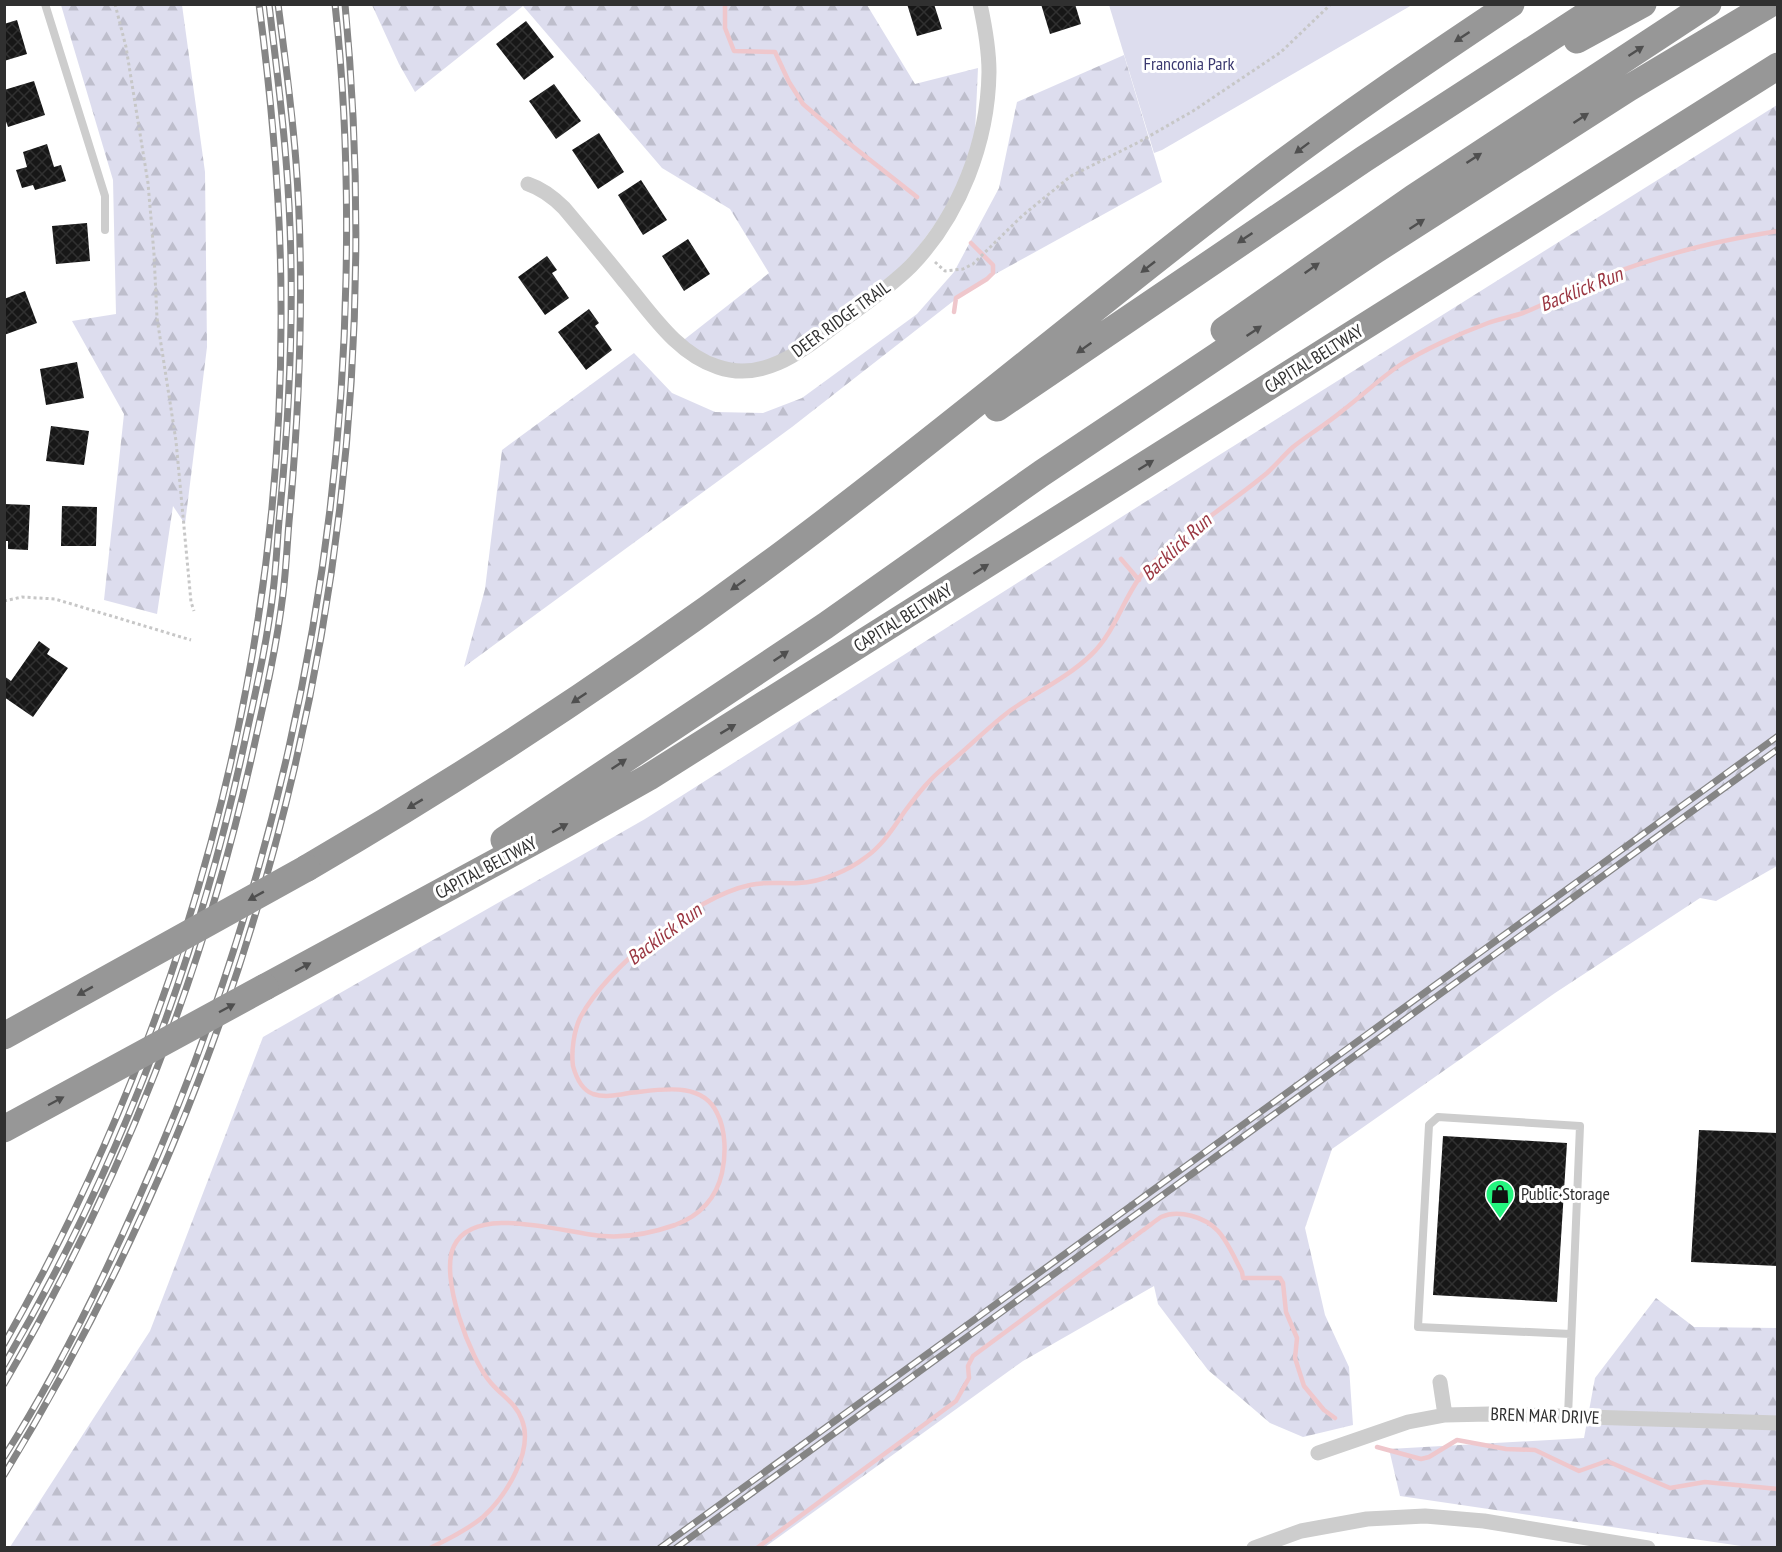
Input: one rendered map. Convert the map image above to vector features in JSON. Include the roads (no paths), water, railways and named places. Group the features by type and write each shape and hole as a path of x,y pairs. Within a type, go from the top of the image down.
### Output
{"highway":[{"path":"786,552 1252,185 1346,115 1511,4"},
{"path":"4,1036 307,868 446,785 519,738 786,552 1364,159 1603,4"},
{"path":"1364,159 1453,107 1643,4"},
{"path":"825,626 1234,322 1413,198 1708,4"},
{"path":"342,946 825,626 1042,473 1374,251 1629,88 1770,4"},
{"name":"CAPITAL BELTWAY","path":"4,1129 566,824 735,724 1778,66"}],"street":[{"name":"DEER RIDGE TRAIL","path":"528,184 552,196 564,208 656,319 692,355 719,368 756,370 774,365 798,353 911,266 955,206 969,173 985,118 989,72 986,33 980,4"},
{"path":"1440,1382 1445,1415"},
{"name":"BREN MAR DRIVE","path":"1318,1453 1382,1430 1445,1415 1489,1414 1778,1423"},
{"path":"1254,1548 1301,1531 1367,1520 1425,1516 1484,1521 1648,1548"}],"lane":[{"path":"45,4 105,196 105,230"},
{"path":"1568,1416 1580,1126 1438,1118 1429,1125 1418,1327 1571,1334"}],"waterway":[{"path":"725,4 725,28 734,51 775,52 789,82 803,104 917,197"},
{"name":"Backlick Run","path":"430,1548 471,1526 492,1508 516,1472 524,1445 525,1432 519,1414 491,1383 474,1356 466,1337 459,1317 451,1277 450,1260 454,1246 465,1233 481,1226 501,1223 603,1236 631,1236 649,1233 692,1217 711,1199 722,1173 724,1158 722,1127 717,1113 701,1096 690,1091 666,1089 611,1096 598,1095 593,1094 580,1083 573,1066 576,1029 593,998 610,977 654,937 679,919 728,892 756,884 799,883 825,878 843,871 866,857 883,842 919,793 940,771 994,723 1082,663 1100,646 1136,583 1156,560 1267,473 1293,447 1400,365 1466,332 1523,313 1636,265 1706,245 1778,231"},
{"path":"954,312 956,298 993,273 993,265 971,243"},
{"path":"1121,559 1139,580"},
{"path":"757,1548 956,1401 969,1378 968,1366 973,1356 1161,1217 1168,1215 1184,1214 1199,1218 1213,1226 1228,1245 1243,1278 1280,1278 1283,1283 1286,1312 1297,1338 1295,1358 1304,1386 1324,1410 1335,1418"},
{"path":"1377,1447 1421,1459 1429,1457 1457,1440 1506,1449 1535,1450 1579,1471 1607,1461 1670,1488 1705,1482 1778,1489"}],"railway":[{"path":"4,1344 68,1224 124,1100 172,972 211,842 242,709 264,575 277,439 281,303 275,154 259,4"},
{"path":"4,1365 83,1217 149,1064 203,907 225,826 264,650 274,583 291,340 289,205 269,4"},
{"path":"4,1384 47,1308 86,1230 122,1152 185,993 235,827 271,668 281,613 286,567 296,432 301,297 296,162 278,4"},
{"path":"4,1457 59,1363 108,1266 184,1090 224,978 259,865 288,750 312,633 329,515 341,397 347,210 345,141 335,4"},
{"path":"4,1475 98,1306 178,1131 244,951 294,768 330,580 350,390 356,198 345,4"},
{"path":"660,1548 1778,736"},
{"path":"676,1548 1778,749"}],"place":[{"name":"Public Storage","path":"1500,1220"}],"park label":[{"name":"Franconia Park","path":"1189,64"}]}
